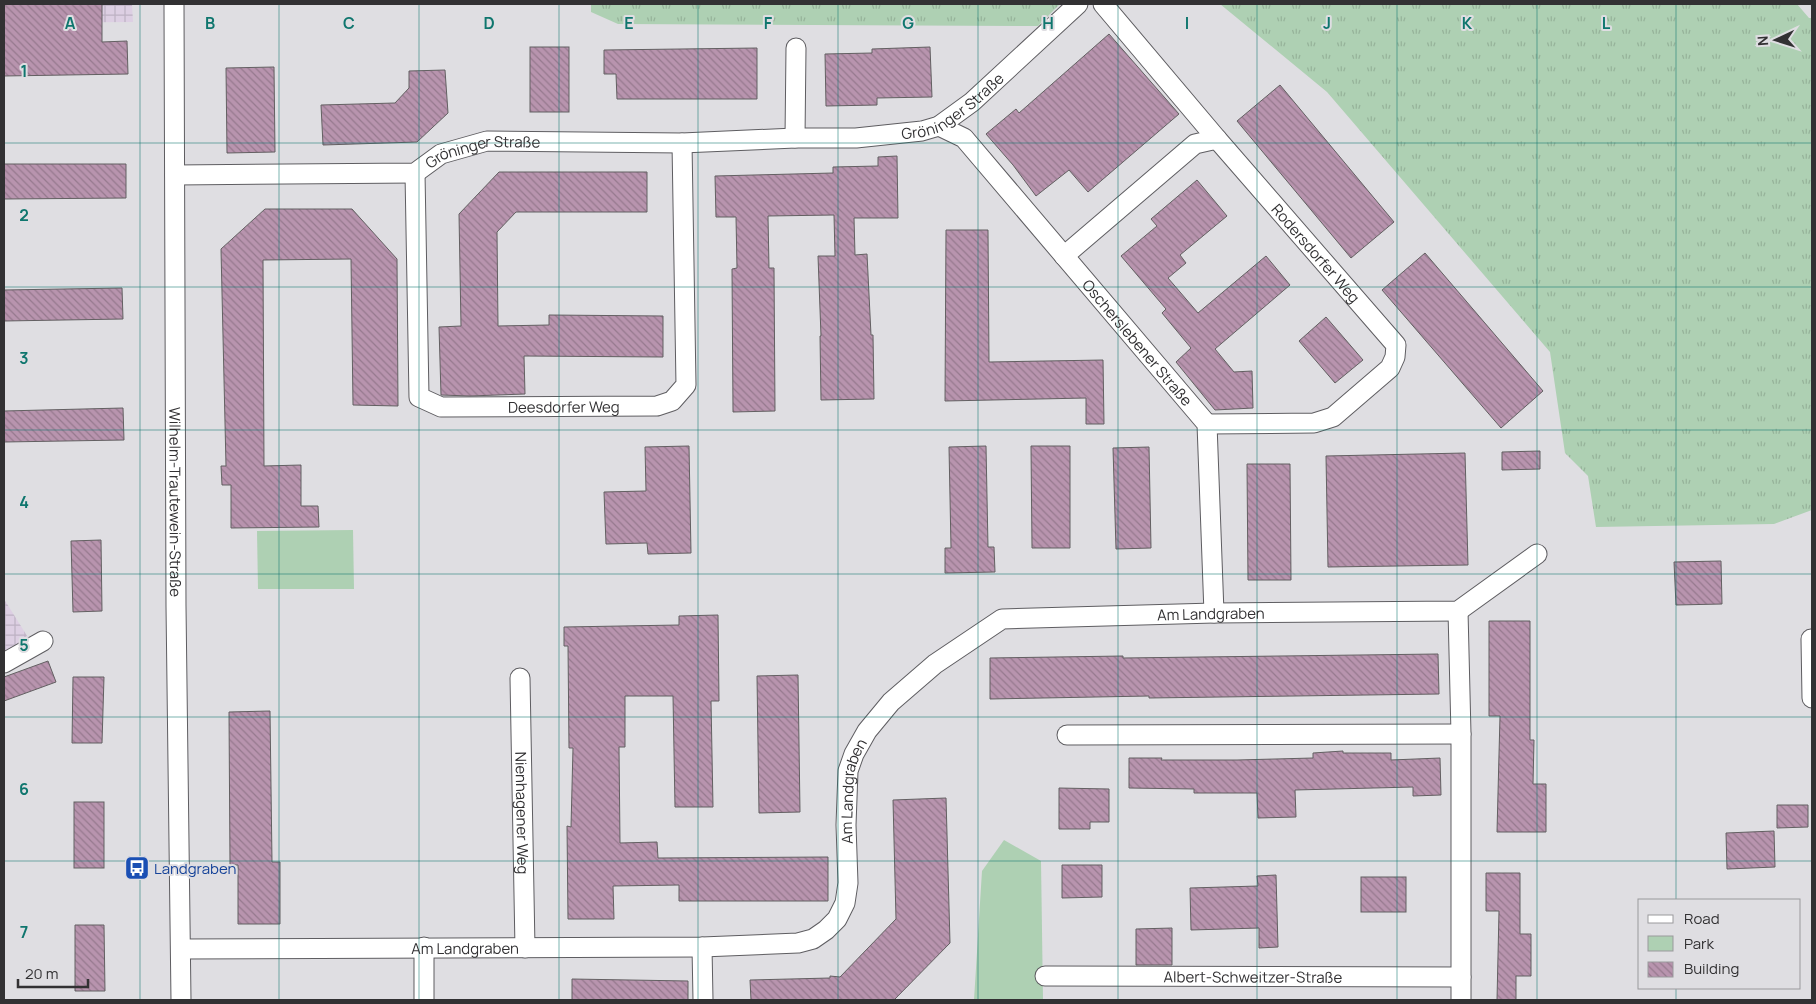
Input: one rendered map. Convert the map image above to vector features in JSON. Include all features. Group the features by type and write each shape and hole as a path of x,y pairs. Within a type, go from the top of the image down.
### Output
{"street":[{"name":"Wilhelm-Trautewein-Straße","path":"174,4 176,606 181,1000"},
{"name":"Gröninger Straße","path":"176,175 415,173 441,154 487,141 682,143 795,138 856,138 922,131 939,126 972,102 1078,4"},
{"path":"1064,256 1195,144 1217,139 1103,4"},
{"path":"795,138 796,48"},
{"name":"Oscherslebener Straße","path":"939,126 964,138 1207,424"},
{"name":"Rodersdorfer Weg","path":"1207,424 1314,423 1333,417 1390,368 1395,356 1396,345 1217,139"},
{"name":"Deesdorfer Weg","path":"415,173 419,397 441,407 657,406 672,401 686,386 682,143"},
{"path":"1207,424 1214,613"},
{"path":"1461,1000 1461,734 1458,611 1537,554"},
{"name":"Am Landgraben","path":"181,949 702,947 798,943 813,939 826,930 837,919 845,903 848,883 846,792 848,771 854,754 867,731 891,702 935,664 1002,619 1214,613 1458,611"},
{"path":"1811,640 1812,698"},
{"path":"4,664 43,641"},
{"name":"Nienhagener Weg","path":"520,678 525,948"},
{"path":"1067,735 1461,734"},
{"path":"702,947 703,1000"},
{"path":"424,948 424,1000"},
{"name":"Albert-Schweitzer-Straße","path":"1045,976 1461,977"}],"shaded area":[{"path":"4,4 132,4 133,22 4,23"},
{"path":"4,599 29,639 4,654"}],"green space":[{"path":"591,4 1060,4 1038,26 618,24 591,12"},
{"path":"1220,4 1797,4 1809,18 1812,18 1812,510 1774,524 1596,527 1588,476 1565,453 1550,352 1327,92"},
{"path":"353,530 354,589 258,589 257,531"},
{"path":"1004,840 1041,861 1043,1000 974,1000 982,871"}],"building":[{"path":"4,4 102,4 102,42 127,41 128,74 4,76"},
{"path":"1109,34 1179,114 1088,192 1069,170 1036,196 1013,165 986,134 1016,109 1019,113"},
{"path":"530,47 569,47 569,112 530,112"},
{"path":"930,47 932,97 877,98 877,105 826,106 825,54 872,53 872,49"},
{"path":"757,48 757,99 617,99 616,74 604,74 604,50"},
{"path":"274,67 275,152 227,153 226,68"},
{"path":"445,70 448,113 417,142 323,145 321,105 395,103 409,88 409,71"},
{"path":"1280,85 1394,222 1351,258 1237,121"},
{"path":"897,156 898,218 854,218 855,255 867,254 871,335 873,335 874,399 821,400 818,256 835,256 834,215 768,216 769,268 774,268 775,411 733,412 732,269 737,268 736,217 716,217 715,176 833,173 833,167 878,166 878,157"},
{"path":"4,164 126,164 126,198 4,199"},
{"path":"499,172 647,172 647,212 516,212 497,232 498,326 549,325 549,315 663,316 663,357 524,356 525,394 441,395 439,327 461,326 459,214"},
{"path":"1197,180 1227,216 1180,255 1186,263 1168,278 1198,313 1266,256 1290,285 1215,349 1234,372 1252,371 1253,408 1215,410 1176,362 1191,348 1162,313 1166,309 1121,256 1157,226 1151,219"},
{"path":"265,209 352,209 397,259 398,406 353,405 351,259 263,260 264,466 301,465 301,506 318,506 319,527 231,528 231,485 222,485 221,466 226,466 221,249"},
{"path":"946,230 988,230 989,362 1103,360 1104,424 1086,424 1086,398 945,401"},
{"path":"1425,253 1543,391 1501,428 1382,290"},
{"path":"122,288 123,319 4,321 4,290"},
{"path":"1326,317 1363,360 1335,383 1299,341"},
{"path":"123,408 124,440 4,442 4,411"},
{"path":"689,446 691,553 648,554 647,543 606,544 604,492 646,491 645,447"},
{"path":"986,446 988,547 994,547 995,572 945,573 945,548 951,548 949,447"},
{"path":"1031,446 1070,446 1070,548 1032,548"},
{"path":"1149,447 1151,548 1116,549 1113,448"},
{"path":"1540,451 1540,469 1502,470 1502,452"},
{"path":"1465,453 1468,565 1328,567 1326,456"},
{"path":"1247,464 1290,464 1291,580 1248,580"},
{"path":"101,540 102,611 73,612 71,541"},
{"path":"1721,561 1722,604 1676,605 1674,562"},
{"path":"718,615 719,701 711,701 713,807 675,807 673,696 625,696 625,747 619,747 620,843 657,842 658,858 828,857 828,901 679,901 679,885 613,886 614,919 568,919 567,826 571,827 573,748 569,748 568,646 564,646 564,627 679,625 679,616"},
{"path":"1489,621 1530,621 1530,740 1534,740 1533,784 1546,784 1546,832 1497,832 1500,716 1489,716"},
{"path":"1438,654 1439,694 990,699 990,658"},
{"path":"48,661 56,682 4,701 4,677"},
{"path":"798,675 800,812 759,813 757,676"},
{"path":"73,677 104,677 102,743 72,743"},
{"path":"270,711 272,862 280,862 280,924 238,924 238,865 230,865 229,712"},
{"path":"1343,751 1343,753 1391,753 1391,760 1440,758 1441,795 1413,796 1413,787 1295,790 1296,817 1258,818 1257,793 1194,793 1194,789 1129,788 1129,758 1237,760 1313,758 1313,753"},
{"path":"1059,788 1109,789 1109,822 1090,822 1090,829 1059,829"},
{"path":"946,798 950,943 894,1000 751,1000 750,980 840,977 896,919 893,800"},
{"path":"74,802 104,802 104,868 74,868"},
{"path":"1777,805 1808,805 1808,827 1777,828"},
{"path":"1774,831 1775,867 1727,869 1726,833"},
{"path":"1062,865 1102,865 1102,897 1062,898"},
{"path":"1486,873 1520,873 1520,934 1531,934 1531,976 1516,976 1516,1000 1497,1000 1499,911 1486,911"},
{"path":"1276,875 1278,947 1259,948 1259,928 1191,930 1190,888 1258,886 1257,876"},
{"path":"1361,877 1406,877 1406,912 1361,912"},
{"path":"75,925 104,925 105,991 75,991"},
{"path":"1172,928 1172,965 1136,965 1136,929"},
{"path":"572,979 688,981 688,1000 572,1000"}],"place":[{"name":"Landgraben","path":"137,868"}]}
